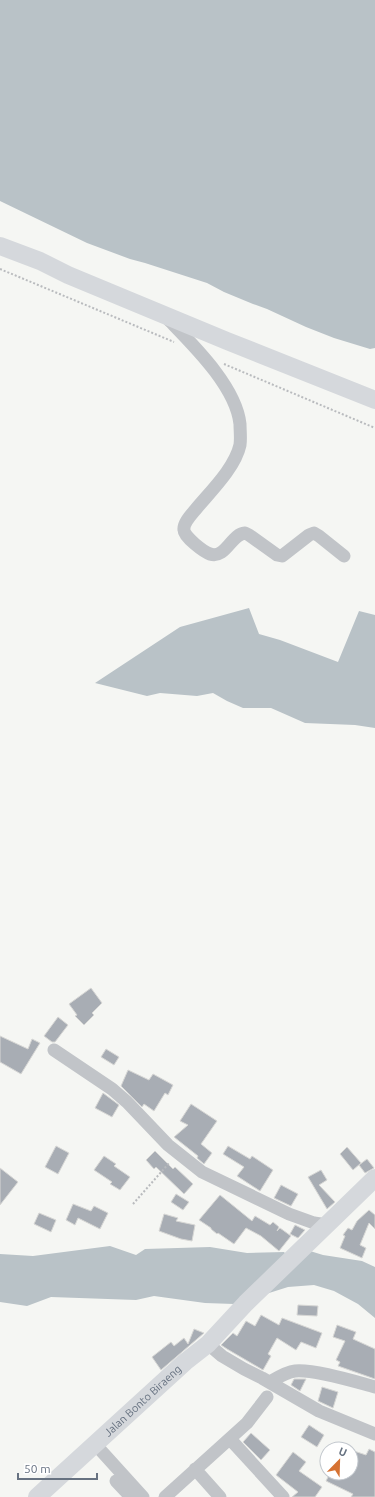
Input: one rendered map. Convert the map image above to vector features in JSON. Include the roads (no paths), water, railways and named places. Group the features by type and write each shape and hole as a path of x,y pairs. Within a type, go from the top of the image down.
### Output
{"street":[{"path":"0,246 40,261 68,275 227,341 375,400"},
{"path":"163,314 202,354 223,384 234,404 240,422 240,444 237,454 224,475 190,517 184,528 185,535 210,554 215,554 221,552 237,536 245,533 278,556 282,556 309,535 314,533 344,556"},
{"path":"54,1050 96,1078 127,1102 168,1145 202,1172 233,1188 304,1220 327,1225"},
{"name":"Jalan Bonto Biraeng","path":"37,1497 185,1362 208,1344 246,1302 375,1178"},
{"path":"208,1344 238,1366 270,1382 319,1411 375,1434"},
{"path":"270,1382 278,1377 295,1371 324,1374 375,1387"},
{"path":"165,1497 247,1423 267,1397"},
{"path":"230,1439 283,1497"},
{"path":"92,1447 131,1497"},
{"path":"92,1447 143,1497"},
{"path":"195,1470 220,1497"}]}
